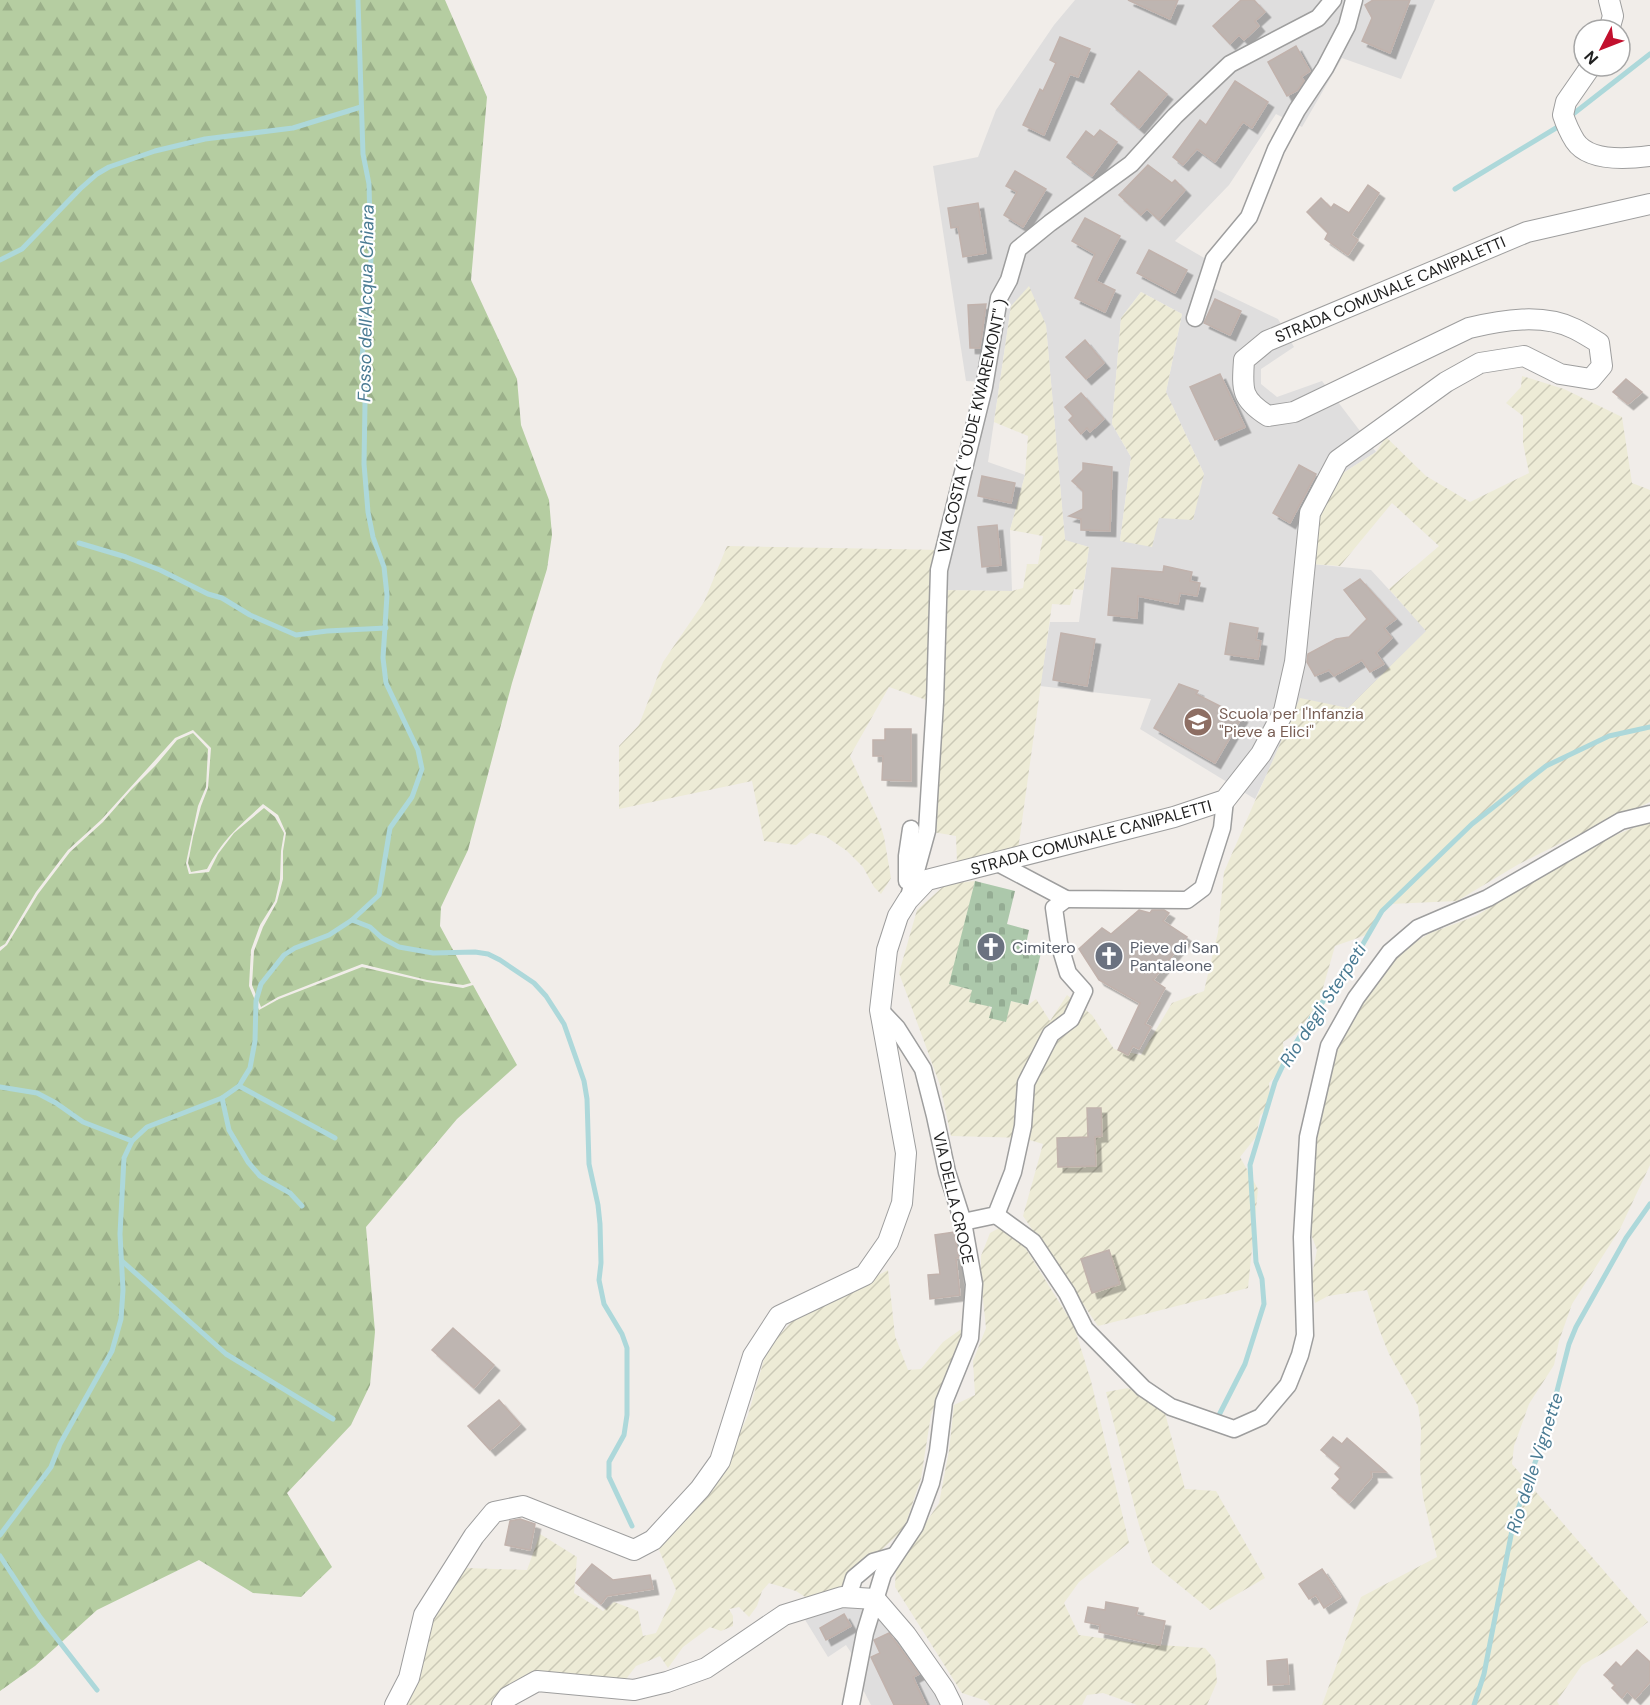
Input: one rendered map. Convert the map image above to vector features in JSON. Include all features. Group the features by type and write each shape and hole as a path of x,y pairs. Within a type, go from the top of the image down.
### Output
{"street":[{"name":"VIA COSTA ( \"OUDE KWAREMONT\" )","path":"908,900 927,831 935,702 939,570 984,387 999,298 1009,280 1018,249 1131,164 1175,116 1230,64 1318,18 1333,0"},
{"path":"1195,318 1214,259 1249,217 1276,149 1347,26 1354,0"},
{"path":"1609,0 1613,18"},
{"path":"1583,78 1566,102 1566,122 1576,143 1593,154 1631,159 1650,156"},
{"name":"STRADA COMUNALE CANIPALETTI","path":"395,1705 409,1678 424,1615 474,1536 494,1512 524,1506 634,1550 653,1540 700,1489 720,1461 753,1356 778,1316 865,1275 888,1242 902,1203 906,1153 880,1010 887,950 898,916 908,900 927,880 1174,817 1225,800 1261,754 1284,711 1294,662 1310,513 1338,460 1446,382 1480,363 1524,357 1560,374 1591,379 1602,366 1599,343 1573,328 1540,320 1496,321 1469,328 1294,412 1268,416 1251,405 1242,386 1244,360 1267,341 1527,232 1650,204"},
{"path":"996,862 1066,899 1187,900 1203,888 1222,828 1225,800"},
{"path":"963,1222 996,1215 1033,1242 1067,1293 1085,1329 1143,1389 1171,1407 1234,1429 1261,1417 1288,1385 1305,1335 1302,1237 1308,1137 1329,1046 1356,998 1390,952 1418,928 1488,898 1621,821 1650,814"},
{"path":"908,900 907,856 911,829"},
{"path":"996,1215 1013,1172 1023,1126 1026,1083 1051,1034 1071,1019 1084,991 1068,973 1059,943 1054,908 1066,899"},
{"name":"VIA DELLA CROCE","path":"851,1705 865,1633 883,1574 915,1526 931,1483 939,1451 944,1402 970,1338 974,1284 963,1222 947,1172 923,1069 897,1028 880,1010"},
{"path":"848,1597 854,1578 873,1562 894,1556"},
{"path":"502,1705 508,1697 537,1681 634,1690 667,1682 706,1668 784,1615 842,1597 875,1599 906,1635 944,1689 952,1705"}],"shaded area":[{"path":"1075,0 1435,0 1401,79 1342,58 1302,127 1276,114 1229,185 1175,241 1218,266 1213,288 1278,319 1294,347 1261,369 1261,384 1277,397 1322,381 1376,452 1343,473 1320,513 1313,564 1371,570 1429,633 1348,708 1282,742 1255,799 1140,729 1151,699 1040,686 1050,622 1079,622 1089,547 1065,541 1046,326 1011,306 988,462 1025,475 1010,530 1012,591 937,590 982,382 966,381 933,166 978,157 996,110 1054,25","holes":["1141,292 1182,314 1166,392 1204,474 1159,518 1120,541 1131,457 1112,424 1121,318"]},
{"path":"1029,286 1046,325 1065,540 1089,547 1083,590 1074,589 1070,605 1052,604 1018,850 957,864 956,836 927,831 935,703 889,687 850,756 884,837 891,878 881,894 874,887 863,867 847,851 825,836 811,833 796,845 764,841 752,781 619,809 619,746 639,725 663,662 704,602 727,546 944,550 937,590 1012,591 1023,588 1027,564 1038,564 1043,536 1010,530 1025,475 1028,436 994,422 1011,306"},
{"path":"1141,292 1182,314 1166,392 1204,474 1193,520 1159,518 1152,547 1120,541 1131,457 1112,424 1121,318"},
{"path":"1522,376 1564,389 1622,417 1632,483 1650,490 1650,802 1519,864 1457,901 1390,904 1366,935 1335,946 1319,1002 1296,1034 1283,1042 1285,1065 1269,1083 1270,1104 1260,1116 1256,1137 1240,1157 1258,1189 1248,1288 1098,1326 1023,1216 1043,1144 1023,1138 951,1136 940,1085 899,973 917,910 946,884 975,881 950,984 972,990 1005,1022 1011,1001 1028,1005 1036,999 1050,1021 1067,995 1092,1015 1114,1049 1141,1055 1172,1003 1204,991 1218,932 1224,872 1300,698 1348,708 1426,631 1389,589 1439,546 1392,503 1340,566 1312,564 1320,513 1343,473 1376,452 1386,437 1426,476 1470,502 1529,473 1523,443 1523,416 1506,403 1521,387"},
{"path":"1650,821 1650,1165 1620,1229 1572,1304 1559,1341 1554,1365 1529,1404 1514,1446 1512,1464 1648,1622 1621,1643 1582,1665 1557,1701 1559,1705 1322,1705 1361,1597 1437,1557 1423,1497 1418,1406 1389,1354 1367,1290 1328,1296 1315,1303 1311,1280 1317,1250 1307,1224 1315,1136 1339,1038 1376,979 1401,951 1430,933 1476,916 1586,847"},
{"path":"999,1228 1021,1241 1074,1326 1091,1381 1129,1543 1079,1582 1064,1603 1079,1635 1144,1644 1205,1648 1215,1660 1217,1682 1207,1705 1137,1705 1103,1693 1087,1695 1082,1705 990,1705 987,1701 962,1693 895,1587 896,1567 939,1503 949,1451 954,1405 975,1395 973,1361 986,1328 981,1256 990,1233"},
{"path":"888,1270 895,1336 908,1370 921,1369 943,1342 964,1327 931,1415 921,1478 904,1529 876,1555 852,1569 842,1588 810,1600 796,1591 769,1583 762,1591 757,1606 749,1617 739,1607 729,1609 733,1616 733,1626 721,1631 710,1627 683,1647 668,1668 660,1656 636,1666 623,1683 552,1675 497,1705 405,1705 438,1598 467,1568 527,1570 540,1534 577,1557 574,1593 603,1611 614,1602 638,1611 643,1636 656,1633 676,1590 657,1545 725,1466 748,1415 767,1349 793,1320"},
{"path":"1128,1388 1164,1409 1185,1489 1216,1491 1265,1578 1210,1610 1152,1563 1139,1525 1106,1392"},
{"path":"882,1599 959,1705 871,1705 856,1676 858,1663 846,1645 828,1657 799,1610"}],"green space":[{"path":"0,0 445,0 487,97 471,280 517,379 521,425 549,500 552,535 547,569 512,683 468,850 441,907 440,926 471,983 463,985 427,980 362,964 278,997 261,1007 252,985 254,951 263,927 277,902 283,879 283,851 286,833 278,815 263,804 225,841 207,869 191,872 188,863 201,806 208,788 211,748 193,730 175,738 101,820 68,850 36,892 5,944 0,947"},
{"path":"193,733 208,749 206,787 198,806 186,863 189,874 209,872 218,854 234,833 264,808 275,817 284,833 280,879 275,901 260,925 251,950 249,986 259,1010 279,999 362,967 463,988 473,985 517,1065 457,1119 366,1227 375,1332 370,1385 351,1425 287,1493 332,1567 301,1597 253,1593 199,1560 97,1610 35,1666 0,1691 0,951 7,945 38,894 70,852 103,822 177,740"},
{"path":"975,881 1015,891 1007,924 1029,930 1026,944 1042,949 1028,1005 1011,1001 1006,1022 989,1018 992,1007 969,1002 972,990 949,984"}],"building":[{"path":"1128,0 1178,0 1170,19"},
{"path":"1241,0 1254,0 1265,12 1255,21 1259,26 1244,40 1239,35 1230,44 1213,26"},
{"path":"1373,0 1410,0 1390,53 1362,41 1372,18 1365,5"},
{"path":"1060,37 1090,49 1078,77 1070,74 1044,135 1023,125 1040,89 1043,91 1056,63 1050,60"},
{"path":"1296,46 1310,71 1301,77 1304,81 1298,90 1287,96 1268,62"},
{"path":"1139,71 1167,94 1139,128 1111,104"},
{"path":"1235,81 1268,102 1252,128 1243,122 1215,162 1197,149 1183,165 1173,157 1200,120 1206,125"},
{"path":"1100,130 1117,142 1092,176 1067,157 1086,131 1094,137"},
{"path":"1148,165 1172,183 1175,180 1185,190 1159,220 1147,209 1141,215 1119,195"},
{"path":"1015,171 1046,189 1023,227 1004,215 1017,192 1006,186"},
{"path":"1368,185 1379,193 1351,235 1358,240 1348,255 1325,239 1328,233 1307,212 1321,198 1331,208 1334,204 1349,213"},
{"path":"978,203 986,253 963,257 958,227 951,228 948,208"},
{"path":"1085,218 1120,236 1096,281 1115,290 1105,312 1075,298 1095,254 1072,241"},
{"path":"1149,250 1187,270 1175,293 1137,273"},
{"path":"1215,299 1241,311 1230,335 1204,323"},
{"path":"986,304 980,348 970,348 968,305"},
{"path":"1085,340 1104,363 1086,379 1066,357"},
{"path":"1220,374 1245,427 1215,440 1190,387"},
{"path":"1626,379 1642,392 1628,404 1613,392"},
{"path":"1081,393 1104,419 1090,432 1087,428 1081,434 1069,420 1073,416 1065,407"},
{"path":"1083,463 1112,467 1110,531 1081,530 1081,519 1069,516 1083,509 1083,491 1072,481 1083,470"},
{"path":"1299,465 1316,474 1290,523 1273,513"},
{"path":"982,476 1015,483 1011,503 978,496"},
{"path":"997,525 1001,565 982,567 978,527"},
{"path":"1164,566 1192,572 1190,581 1200,583 1197,596 1180,593 1178,604 1138,596 1137,618 1108,615 1112,568 1163,572"},
{"path":"1360,579 1396,619 1384,628 1392,638 1376,653 1384,664 1370,672 1362,660 1334,676 1329,670 1315,676 1307,662 1308,654 1336,639 1349,637 1367,619 1344,590"},
{"path":"1230,623 1258,628 1256,640 1261,641 1258,659 1225,654"},
{"path":"1061,633 1095,639 1087,686 1053,680"},
{"name":"Scuola per l'Infanzia \"Pieve a Elici\"","path":"1179,684 1198,691 1196,694 1242,717 1215,763 1154,728"},
{"path":"885,729 911,729 911,781 882,780 883,756 873,756 873,740 885,740"},
{"name":"Pieve di San Pantaleone","path":"1139,910 1150,913 1152,910 1164,910 1169,913 1163,921 1187,937 1153,980 1165,988 1145,1024 1151,1027 1139,1049 1133,1046 1128,1055 1118,1050 1140,1003 1099,980 1079,949 1102,928 1111,934"},
{"path":"1087,1108 1101,1108 1102,1136 1095,1137 1096,1166 1058,1167 1057,1138 1088,1137"},
{"path":"954,1232 959,1258 956,1258 960,1295 930,1299 928,1275 940,1274 935,1235"},
{"path":"1109,1250 1120,1284 1092,1293 1081,1259"},
{"path":"453,1328 494,1365 474,1388 432,1350"},
{"path":"499,1400 520,1424 490,1450 468,1426"},
{"path":"1333,1437 1342,1444 1347,1438 1386,1472 1371,1472 1372,1477 1349,1503 1332,1488 1340,1479 1335,1474 1341,1467 1321,1450"},
{"path":"520,1519 535,1524 530,1550 505,1545 510,1521"},
{"path":"592,1564 613,1580 650,1575 653,1589 607,1596 601,1604 576,1583"},
{"path":"1322,1569 1341,1597 1324,1608 1316,1595 1309,1599 1299,1584"},
{"path":"1106,1602 1138,1608 1136,1615 1165,1621 1160,1645 1099,1632 1100,1625 1085,1622 1088,1607 1105,1610"},
{"path":"844,1614 851,1626 826,1640 820,1628"},
{"path":"889,1633 919,1674 913,1677 926,1705 894,1705 871,1657 880,1653 874,1640"},
{"path":"1637,1650 1650,1662 1650,1682 1635,1699 1627,1691 1622,1698 1612,1688 1615,1685 1604,1675 1616,1662 1621,1667"},
{"path":"1287,1659 1289,1684 1268,1685 1267,1661"}],"waterway":[{"name":"Fosso dell'Acqua Chiara","path":"0,1535 51,1467 60,1444 112,1351 121,1319 123,1290 120,1234 124,1158 132,1141 147,1127 222,1098 239,1086 250,1068 255,1041 256,1001 261,984 284,955 295,948 329,935 352,920 379,895 390,828 412,797 422,769 418,750 386,683 383,658 387,595 384,567 373,537 368,512 364,464 365,403 362,358 371,259 369,184 363,154 358,0"},
{"path":"1568,118 1650,54"},
{"path":"0,260 22,249 80,189 109,167 155,151 205,139 293,128 361,107"},
{"path":"1455,189 1561,125"},
{"path":"79,543 160,570 296,635 386,628"},
{"name":"Rio degli Sterpeti","path":"1217,1419 1245,1364 1264,1304 1262,1279 1256,1262 1250,1165 1275,1082 1286,1059 1318,1007 1341,982 1382,911 1472,824 1546,766 1609,736 1650,727"},
{"path":"352,920 370,927 382,938 399,947 433,953 488,954 534,983 546,996 564,1024 584,1081 587,1099 589,1164 600,1224 599,1280 604,1304 622,1334 627,1348 627,1415 624,1435 609,1462 609,1477 632,1526"},
{"path":"239,1086 335,1138"},
{"path":"0,1087 37,1093 83,1122 132,1141"},
{"path":"222,1098 229,1130 248,1162 260,1176 290,1193 302,1206"},
{"name":"Rio delle Vignette","path":"1474,1705 1484,1674 1514,1520 1555,1408 1569,1344 1576,1327 1626,1238 1650,1204"},
{"path":"122,1261 226,1354 333,1419"},
{"path":"0,1556 40,1617 97,1690"}],"place":[{"name":"Scuola per l'Infanzia \"Pieve a Elici\"","path":"1198,722"},
{"name":"Cimitero","path":"991,947"},
{"name":"Pieve di San Pantaleone","path":"1109,956"}]}
